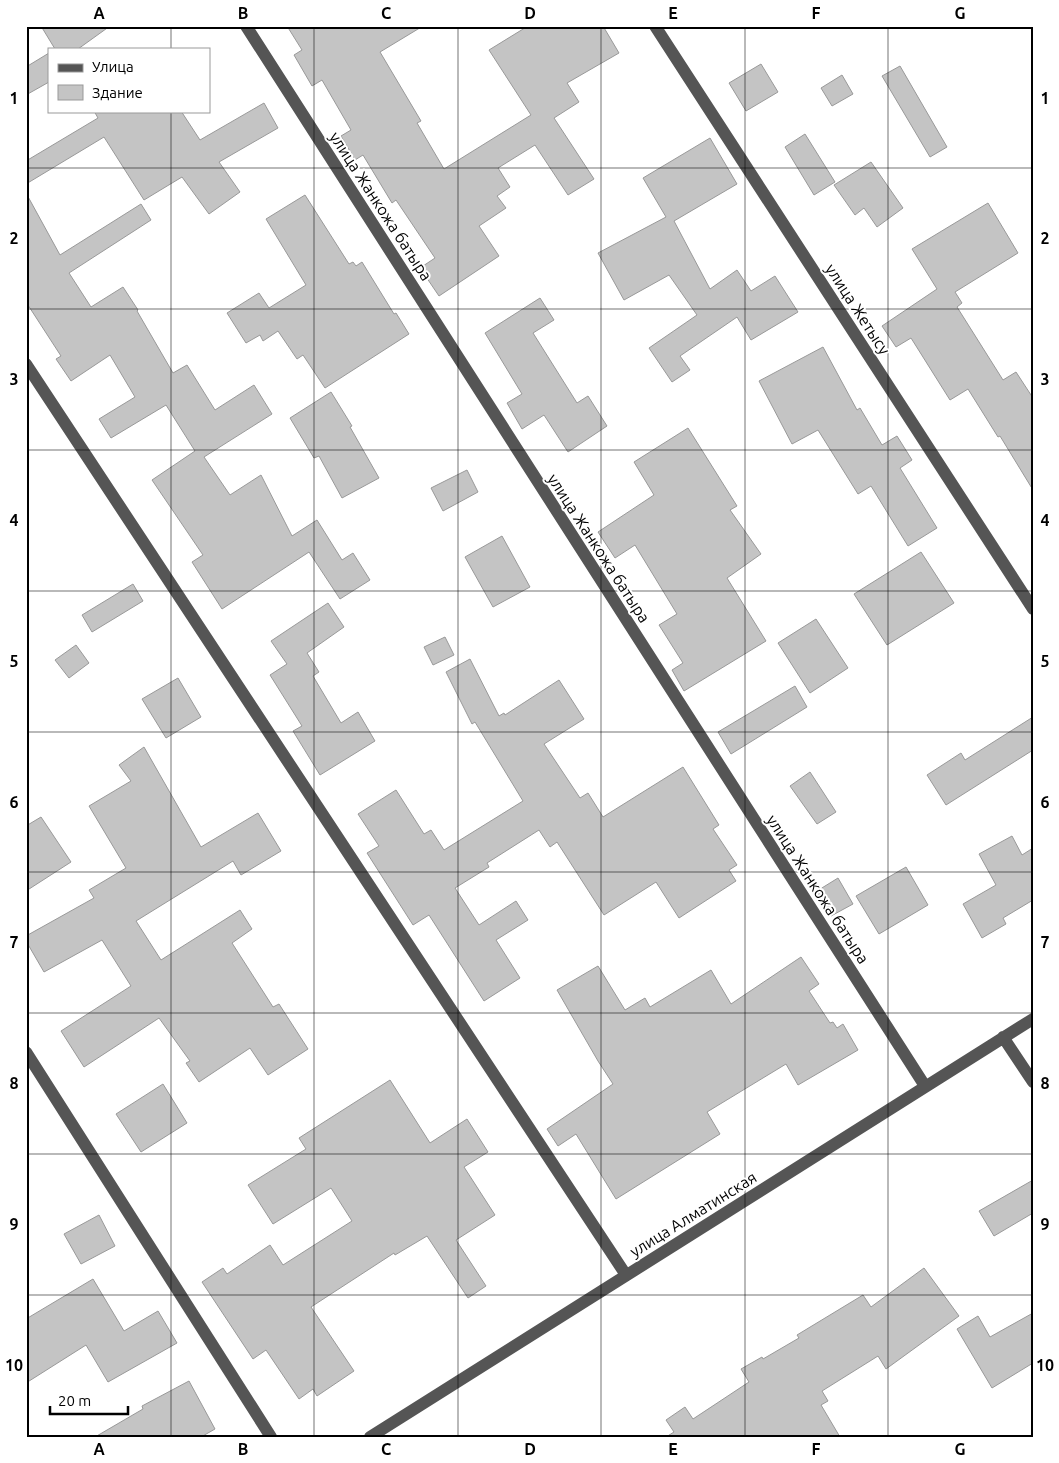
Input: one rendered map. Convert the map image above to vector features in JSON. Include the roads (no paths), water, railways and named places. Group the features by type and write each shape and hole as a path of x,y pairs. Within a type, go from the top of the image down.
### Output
{"street":[{"name":"улица Жанкожа батыра","path":"246,26 925,1086"},
{"name":"улица Жетысу","path":"655,26 1033,609"},
{"path":"26,364 626,1275"},
{"name":"улица Алматинская","path":"370,1437 1033,1019"},
{"path":"1004,1036 1033,1082"},
{"path":"26,1052 271,1437"}]}
